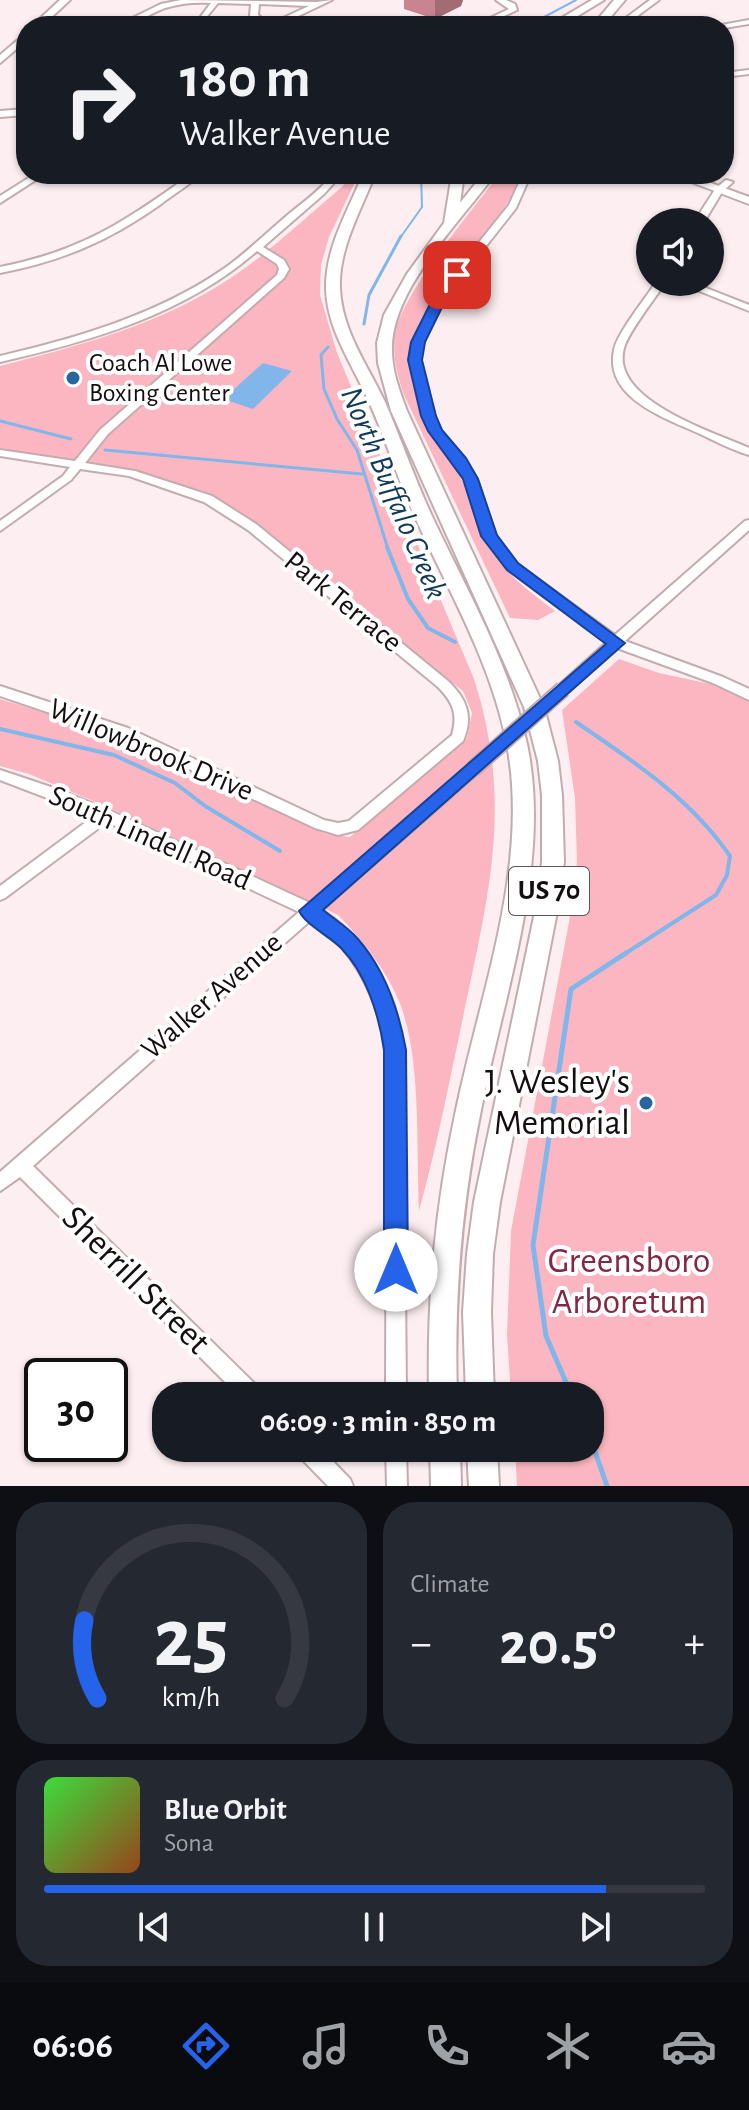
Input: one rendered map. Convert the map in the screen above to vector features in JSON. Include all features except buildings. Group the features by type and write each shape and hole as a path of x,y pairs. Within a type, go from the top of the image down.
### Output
{"highway":[{"path":"572,16 599,0"},
{"path":"606,16 620,0"},
{"name":"US 70","path":"365,184 338,248 333,280 335,308 342,330 377,402 408,484 498,684 513,729 525,810 521,877 488,1021 451,1208 441,1319 443,1382"},
{"path":"361,196 372,184"},
{"path":"448,230 456,184"},
{"name":"US 70","path":"480,1382 477,1312 487,1202 546,912 554,831 548,761 534,707 399,411 385,363 385,334 395,306 482,184"},
{"path":"445,1462 446,1486"},
{"path":"483,1462 484,1486"}],"main road":[{"path":"48,16 65,0"},
{"path":"0,60 16,45"},
{"path":"716,184 749,190"},
{"path":"721,184 749,201"}],"street":[{"path":"147,0 161,7"},
{"path":"142,16 161,7 190,0 318,4"},
{"path":"291,16 328,0"},
{"path":"500,0 512,6 513,10 500,16"},
{"path":"633,16 655,0"},
{"path":"254,16 255,4"},
{"path":"0,200 25,184"},
{"path":"0,270 56,257 106,237 183,184"},
{"path":"0,359 69,341 148,312 205,285 257,247 328,184"},
{"path":"523,184 513,206 441,296 418,342 415,360 419,383 435,431 471,479 489,536 512,566 617,643 718,680 749,695"},
{"path":"709,208 724,186"},
{"path":"0,527 67,478 104,432 281,276 284,269 281,262 257,247"},
{"path":"652,296 620,345 617,356 621,377 639,399 652,408 749,452"},
{"path":"718,296 749,308"},
{"name":"Park Terrace","path":"0,453 131,473 192,492 236,515 443,684 463,706 464,721 458,737 353,826 338,829 300,814"},
{"name":"Walker Avenue","path":"0,1183 749,524"},
{"name":"Willowbrook Drive","path":"0,691 123,732 300,814"},
{"name":"South Lindell Road","path":"0,775 106,815 309,911 350,944 368,972 390,1018 393,1034 396,1382"},
{"path":"0,894 106,815"},
{"name":"Sherrill Street","path":"20,1165 239,1382"},
{"path":"319,1462 343,1486"},
{"path":"396,1462 397,1486"}],"green space":[{"path":"354,184 329,237 321,265 320,295 337,353 474,679 493,770 493,853 480,937 442,1119 419,1211 415,1076 406,1024 399,1001 380,966 338,915 112,809 29,774 0,766 0,699 106,731 326,834 350,837 467,738 472,713 463,691 370,620 261,527 228,505 196,490 129,470 0,449 0,366 110,335 188,303 231,278 343,186"},
{"path":"491,184 516,184 498,217 431,301 415,333 410,366 424,416 468,492 495,555 519,583 555,611 538,620 510,618 404,395 397,372 394,342 400,317 440,252"},
{"name":"Greensboro Arboretum","path":"619,659 659,673 715,685 749,700 749,1486 517,1486 516,1462 604,1462 604,1382 510,1382 507,1335 511,1231 569,922 577,862 575,798 562,710"}],"water":[{"path":"263,363 292,371 253,409 223,399"}],"waterway":[{"name":"North Buffalo Creek","path":"546,16 576,0"},
{"name":"North Buffalo Creek","path":"400,238 422,207 421,184"},
{"name":"North Buffalo Creek","path":"364,324 369,295 401,236"},
{"name":"North Buffalo Creek","path":"328,347 321,355 324,389 337,419 357,450 388,549"},
{"path":"0,421 71,439"},
{"path":"105,450 362,474"},
{"name":"North Buffalo Creek","path":"387,547 408,599 428,628 455,642"},
{"name":"North Buffalo Creek","path":"576,722 679,798 730,856 727,875 716,895 623,955"},
{"path":"0,729 114,755 175,783 205,806 280,851"},
{"name":"North Buffalo Creek","path":"566,1382 546,1336 533,1245 571,989 626,953"},
{"name":"North Buffalo Creek","path":"599,1462 607,1486"}],"place":[{"name":"Coach Al Lowe Boxing Center","path":"73,378"},
{"name":"J. Wesley's Memorial","path":"646,1103"}],"route":[{"path":"396,1270 395,1050 390,1018 368,972 350,944 326,921 309,911 617,643 512,566 489,536 471,479 435,431 428,416 415,360 418,342 441,296 457,275"}]}
